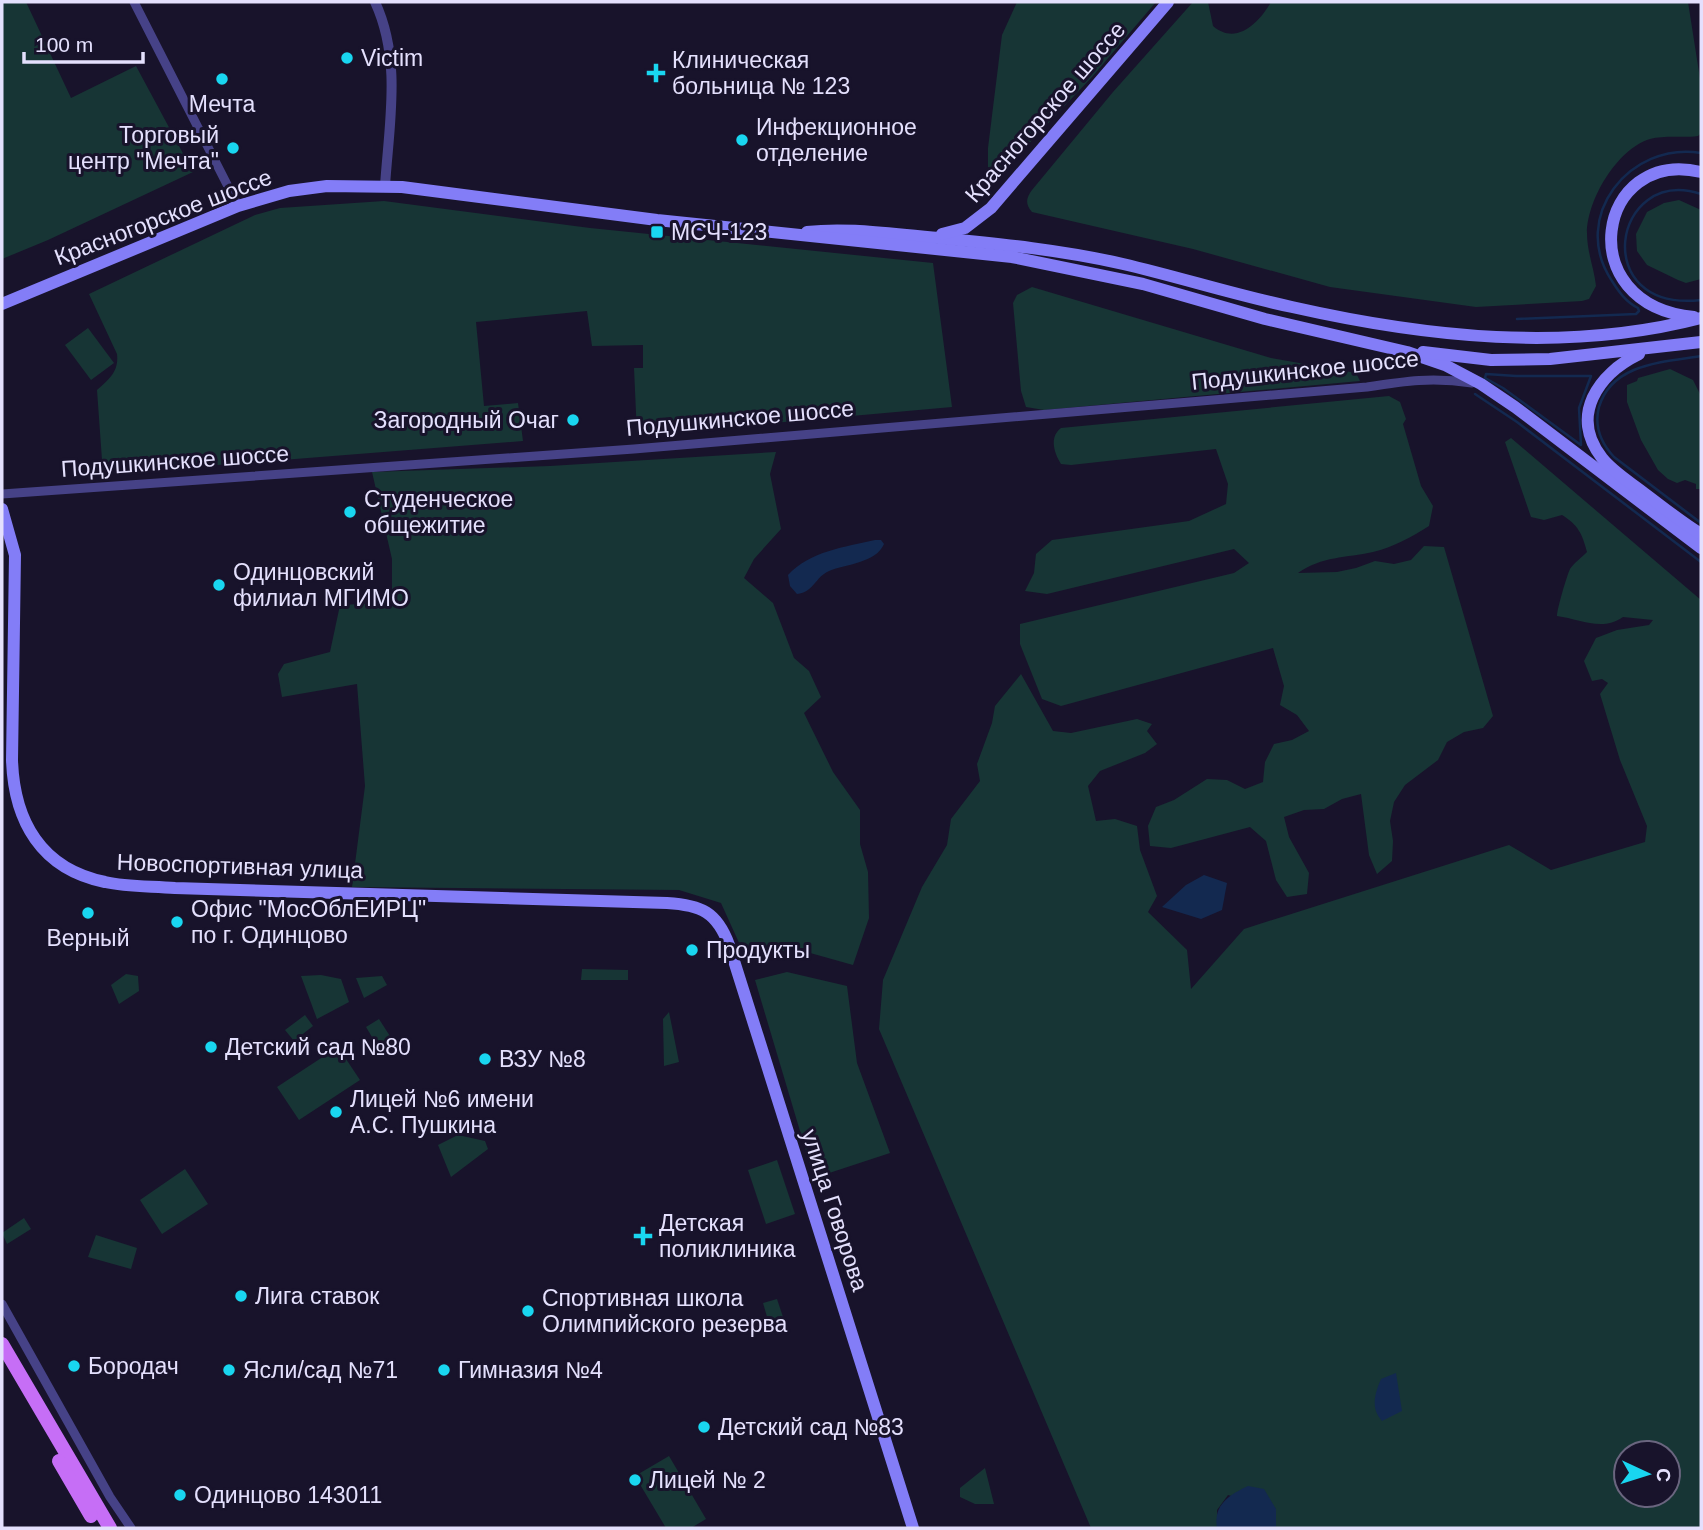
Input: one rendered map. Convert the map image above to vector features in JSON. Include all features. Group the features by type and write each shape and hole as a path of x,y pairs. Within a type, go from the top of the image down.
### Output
{"main road":[{"name":"Красногорское шоссе","path":"900,235 953,232 971,225 986,213 1168,2"},
{"path":"1701,172 1667,170 1651,175 1636,185 1620,204 1614,219 1611,243 1613,259 1619,273 1637,297 1667,312 1701,317"},
{"name":"Красногорское шоссе","path":"2,304 238,206 264,197 309,188 385,186 785,234"},
{"path":"785,234 824,230 1008,245 1121,264 1291,307 1424,332 1507,337 1593,335 1660,327 1701,317"},
{"path":"785,234 1035,261 1143,284 1265,319 1388,347 1436,362 1480,384 1523,413 1701,548"},
{"name":"Подушкинское шоссе","path":"1388,347 1492,360 1550,359 1701,342"},
{"path":"1667,347 1642,353 1608,375 1593,397 1589,410 1589,430 1595,447 1607,464 1701,534"},
{"name":"Новоспортивная улица","path":"2,509 15,555 12,760 15,793 26,826 40,845 58,862 87,877 106,882 175,888 667,903 690,905 709,914"},
{"name":"улица Говорова","path":"709,914 724,930 729,945 912,1527"},
{"path":"2,1344 110,1528"},
{"path":"2,1363 99,1528"}],"street":[{"path":"134,2 238,206"},
{"path":"375,2 386,29 392,64 385,186"},
{"name":"Подушкинское шоссе","path":"2,494 725,441 1341,390 1425,379 1442,378 1480,384"},
{"path":"2,1304 110,1497 131,1528"}],"green space":[{"path":"2,2 26,2 71,98 136,66 193,172 2,259"},
{"path":"1017,2 1156,2 1092,77 1004,170 995,172 988,167 988,148 1002,35"},
{"path":"1193,2 1208,2 1213,26 1230,34 1238,33 1253,24 1271,2 1688,2 1701,85 1701,133 1698,136 1650,139 1626,153 1606,177 1588,220 1588,247 1596,286 1589,299 1582,301 1476,307 1330,287 1193,249 1032,212 1027,201 1032,190 1113,92"},
{"path":"1679,200 1701,210 1701,279 1686,283 1647,265 1637,251 1636,234 1647,212 1664,203"},
{"path":"384,201 590,228 933,263 952,407 637,435 634,368 643,368 643,345 592,346 587,311 476,322 484,406 518,403 523,441 103,474 97,390 115,370 117,354 89,294 255,215 280,208"},
{"path":"1032,287 1271,358 1356,373 1360,381 1044,410 1026,407 1021,391 1013,303 1017,295"},
{"path":"88,328 114,363 91,380 65,345"},
{"path":"1670,369 1693,380 1701,396 1701,489 1696,489 1696,484 1685,480 1677,483 1658,470 1641,440 1627,402 1627,385 1638,378"},
{"path":"1389,396 1400,402 1406,419 1403,424 1421,486 1433,506 1429,526 1388,547 1325,560 1298,573 1337,572 1375,561 1394,564 1411,560 1424,546 1444,547 1493,716 1483,728 1464,732 1447,742 1438,760 1405,785 1394,802 1390,821 1392,861 1377,874 1369,855 1361,794 1342,799 1324,809 1304,810 1284,817 1289,837 1309,873 1307,894 1287,897 1276,880 1266,841 1250,827 1171,848 1150,846 1148,826 1156,807 1174,800 1207,779 1227,780 1245,789 1263,782 1265,762 1274,744 1292,740 1309,731 1297,715 1280,705 1284,686 1273,648 1061,706 1042,699 1020,644 1020,624 1234,573 1249,563 1234,549 1047,594 1025,591 1034,573 1036,554 1052,540 1189,521 1226,504 1228,484 1216,449 1071,465 1061,464 1056,455 1054,440 1061,428"},
{"path":"1511,438 1701,600 1701,1528 1276,1528 1276,1509 1228,1495 1217,1510 1217,1528 1091,1528 879,1029 883,980 922,887 947,845 951,819 980,781 977,764 992,723 995,706 1021,674 1053,731 1071,733 1137,719 1152,724 1147,731 1157,744 1145,753 1100,771 1088,786 1096,821 1115,819 1137,826 1140,850 1157,896 1148,912 1187,950 1191,989 1244,929 1509,845 1551,870 1645,842 1647,826 1620,760 1600,694 1608,683 1602,679 1592,681 1584,661 1596,638 1617,630 1649,625 1653,620 1623,617 1607,624 1599,624 1557,616 1570,569 1587,552 1576,526 1562,515 1544,520 1531,517 1505,442"},
{"path":"776,452 770,474 781,529 754,559 744,578 773,603 794,658 809,671 821,697 804,713 833,772 860,810 860,844 868,872 869,918 853,965 796,949 745,956 721,903 679,890 352,887 365,786 357,684 282,697 278,674 284,664 330,652 340,605 384,603 392,592 392,559 372,472 550,466"},
{"path":"582,969 628,970 628,980 581,980"},
{"path":"787,972 847,986 857,1063 890,1153 814,1178 755,980"},
{"path":"126,974 138,976 139,991 119,1004 111,985"},
{"path":"321,975 341,979 349,1002 317,1019 301,976"},
{"path":"382,976 387,985 364,998 356,978"},
{"path":"669,1012 679,1062 664,1066 663,1019"},
{"path":"305,1015 313,1026 294,1041 285,1030"},
{"path":"379,1019 395,1044 381,1052 366,1027"},
{"path":"338,1047 360,1080 299,1120 277,1087"},
{"path":"458,1135 485,1141 488,1149 451,1177 438,1145"},
{"path":"777,1160 795,1214 766,1224 748,1170"},
{"path":"185,1169 208,1204 162,1234 140,1200"},
{"path":"24,1218 31,1229 7,1244 2,1233"},
{"path":"96,1235 137,1248 131,1269 88,1257"},
{"path":"777,1299 787,1329 772,1334 763,1303"},
{"path":"669,1456 706,1519 691,1528 666,1528 635,1476"},
{"path":"985,1468 994,1504 975,1504 960,1497 960,1488"}],"water":[{"path":"881,540 884,544 868,559 829,571 803,593 797,594 790,586 788,575 807,560 828,551"},
{"path":"1204,875 1227,883 1222,910 1201,919 1162,907 1186,885"},
{"path":"1396,1373 1402,1411 1382,1421 1375,1406 1377,1390 1381,1379"},
{"path":"1248,1486 1264,1489 1276,1509 1276,1528 1217,1528 1217,1513 1220,1507 1235,1493"}],"waterway":[{"path":"1517,319 1636,314 1638,308 1626,300 1617,289 1601,257 1598,232 1603,209 1614,188 1630,171 1651,159 1675,152 1701,153"},
{"path":"1701,194 1671,191 1648,200 1632,218 1625,241 1628,265 1641,285 1665,298 1701,300"},
{"path":"1701,356 1656,363 1627,373 1615,381 1606,392 1599,407 1597,421 1602,440 1614,457 1701,523"},
{"path":"1486,374 1591,376 1579,408 1581,445 1503,388 1485,378 1486,374"},
{"path":"1475,394 1517,422 1701,562"}],"place":[{"name":"Victim","path":"347,58"},
{"name":"Клиническая больница № 123","path":"656,73"},
{"name":"Мечта","path":"222,79"},
{"name":"Инфекционное отделение","path":"742,140"},
{"name":"Торговый центр \"Мечта\"","path":"233,148"},
{"name":"МСЧ-123","path":"657,232"},
{"name":"Загородный Очаг","path":"573,420"},
{"name":"Студенческое общежитие","path":"350,512"},
{"name":"Одинцовский филиал МГИМО","path":"219,585"},
{"name":"Верный","path":"88,913"},
{"name":"Офис \"МосОблЕИРЦ\" по г. Одинцово","path":"177,922"},
{"name":"Продукты","path":"692,950"},
{"name":"Детский сад №80","path":"211,1047"},
{"name":"ВЗУ №8","path":"485,1059"},
{"name":"Лицей №6 имени А.С. Пушкина","path":"336,1112"},
{"name":"Детская поликлиника","path":"643,1236"},
{"name":"Лига ставок","path":"241,1296"},
{"name":"Спортивная школа Олимпийского резерва","path":"528,1311"},
{"name":"Бородач","path":"74,1366"},
{"name":"Ясли/сад №71","path":"229,1370"},
{"name":"Гимназия №4","path":"444,1370"},
{"name":"Детский сад №83","path":"704,1427"},
{"name":"Лицей № 2","path":"635,1480"},
{"name":"Одинцово 143011","path":"180,1495"}]}
